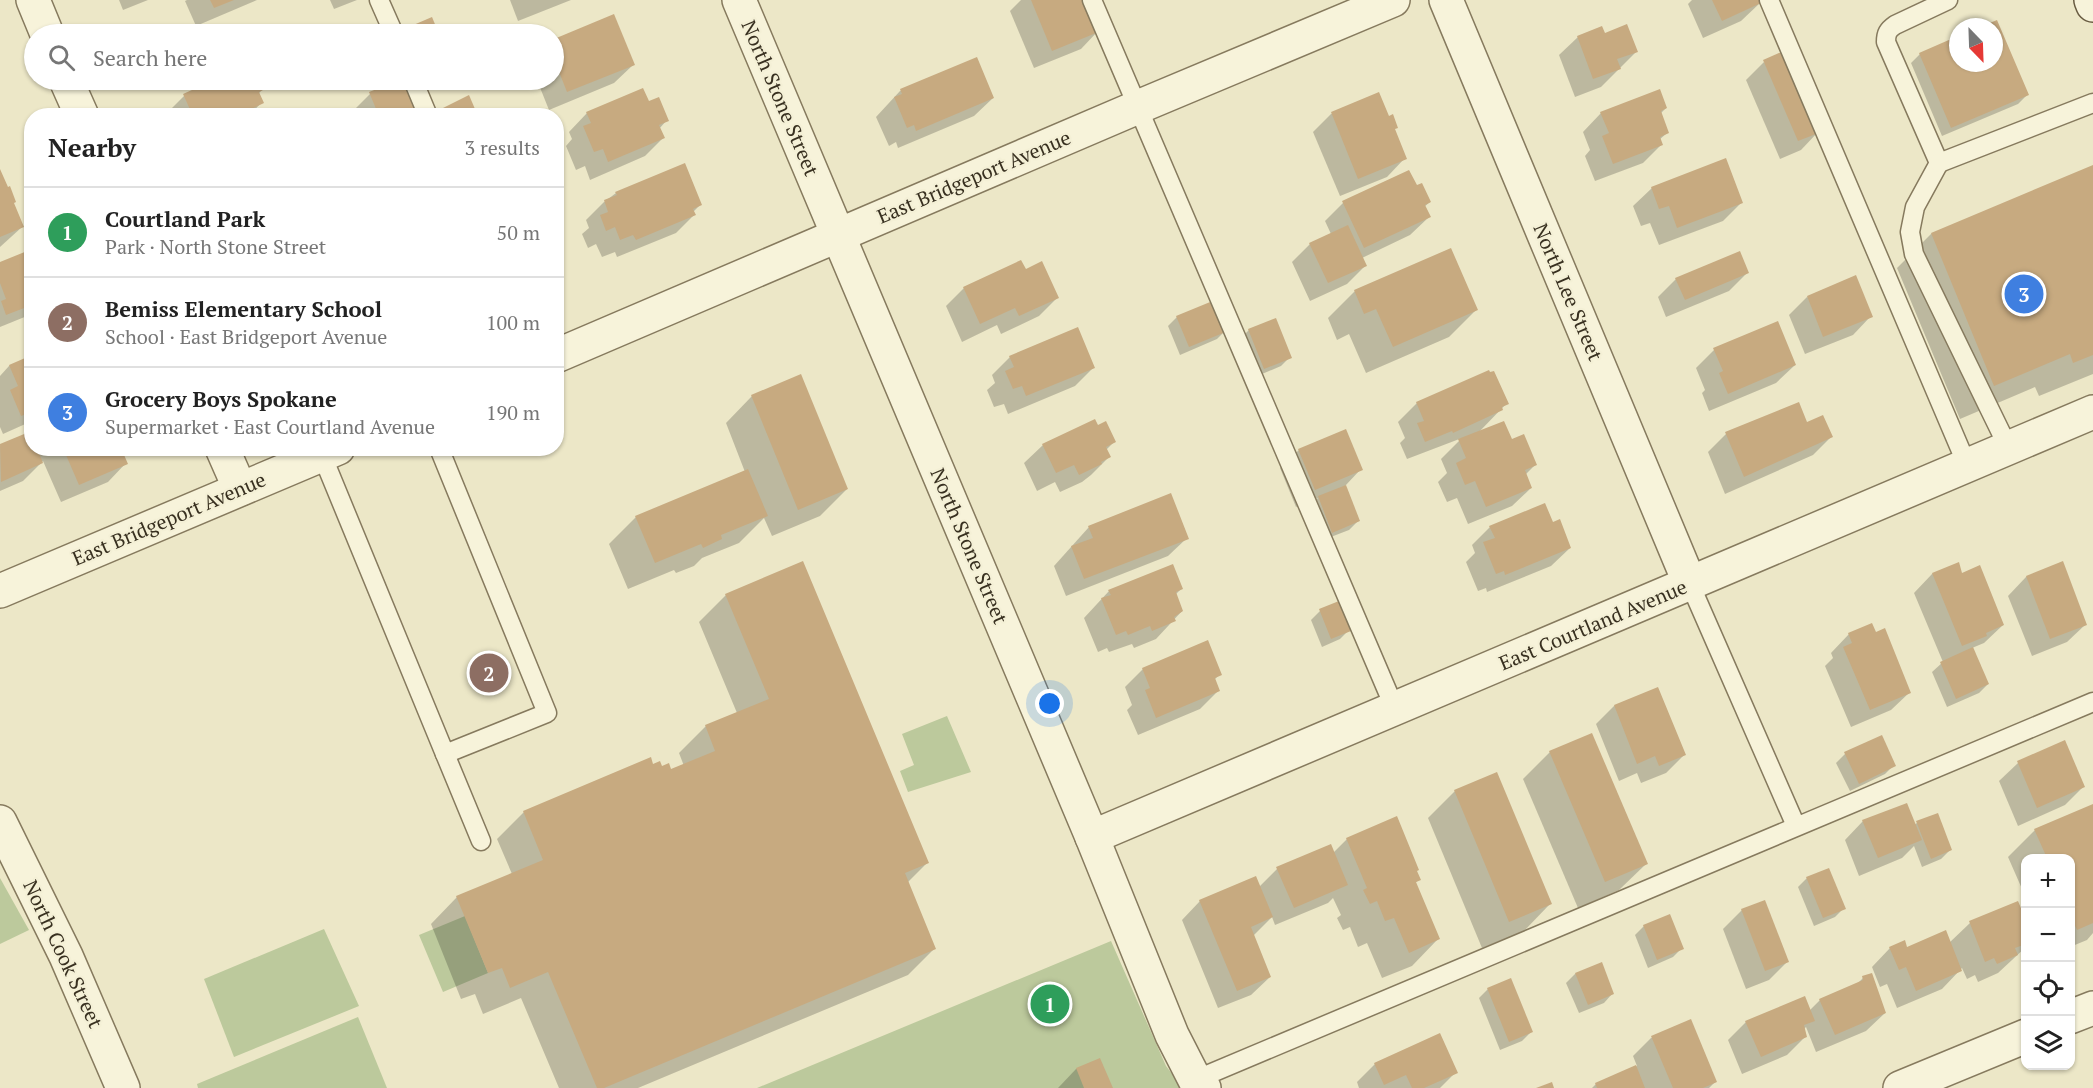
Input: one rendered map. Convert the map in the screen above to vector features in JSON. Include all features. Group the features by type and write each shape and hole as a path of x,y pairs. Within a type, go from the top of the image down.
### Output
{"street":[{"path":"33,0 43,24"},
{"name":"North Stone Street","path":"739,0 1092,837 1172,1035 1200,1084"},
{"name":"East Bridgeport Avenue","path":"564,353 1393,0"},
{"name":"North Lee Street","path":"1446,0 1690,584"},
{"path":"2091,0 2093,5"},
{"path":"70,90 78,108"},
{"name":"East Courtland Avenue","path":"1092,837 2093,412"},
{"path":"226,456 240,489"},
{"name":"East Bridgeport Avenue","path":"0,591 320,456"},
{"name":"North Cook Street","path":"0,822 66,956 123,1088"},
{"path":"2073,1016 2093,1008"},
{"path":"1900,1088 2021,1038"}],"lane":[{"path":"379,0 390,24"},
{"path":"1092,0 1395,709"},
{"path":"1769,0 1967,465"},
{"path":"1939,163 1886,42 1886,37 1888,31 1895,25 1948,0"},
{"path":"417,90 425,108"},
{"path":"2008,447 1914,254 1910,232 1915,207 1939,163 2093,103"},
{"path":"332,456 481,842"},
{"path":"443,456 547,712 445,754"},
{"path":"1690,584 1796,826"},
{"path":"1200,1084 1796,826 2093,702"}],"green space":[{"path":"947,716 971,772 908,792 900,771 914,765 902,734"},
{"path":"0,878 29,930 0,944"},
{"path":"465,916 488,973 443,992 419,935"},
{"path":"324,929 359,1006 234,1057 204,979"},
{"path":"1111,941 1166,1066 1183,1088 757,1088"},
{"path":"358,1017 387,1088 198,1088 197,1084"}],"building":[{"path":"210,0 234,0 214,8"},
{"path":"1031,0 1088,0 1101,31 1052,51"},
{"path":"1712,0 1760,0 1761,3 1722,21"},
{"path":"614,14 635,65 567,92 564,84 564,35"},
{"path":"432,17 435,24 416,24"},
{"path":"1627,24 1638,52 1617,59 1621,69 1593,79 1577,36 1602,26 1605,33"},
{"path":"2003,34 2029,95 1951,128 1919,53 1949,40 1949,72 2003,72"},
{"path":"1786,50 1821,132 1798,141 1763,60"},
{"path":"977,57 994,98 916,131 914,125 907,128 894,97 902,94 900,89"},
{"path":"643,88 649,101 659,97 669,121 659,125 665,138 608,162 603,149 594,152 583,126 591,123 586,112"},
{"path":"1660,89 1667,108 1661,111 1669,133 1660,137 1663,145 1613,164 1602,136 1609,133 1600,112"},
{"path":"192,90 263,90 259,92 264,103 254,108 189,108 183,94"},
{"path":"416,90 424,108 376,108 369,92"},
{"path":"1379,92 1389,116 1393,114 1398,128 1395,129 1407,159 1358,179 1331,112"},
{"path":"469,95 475,108 443,108"},
{"path":"1726,158 1743,203 1677,228 1669,206 1659,209 1651,187"},
{"path":"685,163 702,205 693,209 696,215 636,240 633,235 620,240 615,227 606,231 600,215 608,212 604,200 617,195 615,192"},
{"path":"2093,165 2093,355 2073,363 2070,354 1994,386 1931,233"},
{"path":"0,169 8,187 10,186 24,227 0,237"},
{"path":"1409,170 1417,185 1422,183 1431,202 1425,205 1431,217 1364,248 1342,201"},
{"path":"1348,225 1367,266 1328,283 1309,243"},
{"path":"1451,248 1478,310 1393,347 1376,309 1364,314 1354,290"},
{"path":"1740,251 1749,273 1685,300 1675,278"},
{"path":"24,252 24,308 6,315 1,301 6,299 0,283 0,262"},
{"path":"1021,260 1026,269 1042,261 1059,298 1019,316 1015,308 980,324 963,287"},
{"path":"1856,275 1873,317 1823,337 1807,296"},
{"path":"1215,300 1228,331 1189,347 1176,316"},
{"path":"1276,318 1292,358 1264,369 1248,329"},
{"path":"1778,321 1796,365 1728,394 1719,373 1723,371 1713,348"},
{"path":"1078,327 1095,368 1026,396 1022,386 1013,389 1005,371 1014,367 1009,356"},
{"path":"24,358 24,415 21,416 10,390 18,386 9,365"},
{"path":"1489,370 1494,371 1509,404 1502,407 1503,410 1453,433 1452,431 1425,442 1417,423 1424,421 1416,402"},
{"path":"801,374 848,489 798,510 751,395"},
{"path":"1799,402 1807,422 1823,415 1833,437 1744,477 1725,432"},
{"path":"1095,419 1098,425 1106,421 1116,442 1106,447 1111,457 1079,475 1074,465 1056,473 1042,444"},
{"path":"1504,421 1512,439 1524,434 1537,465 1525,470 1532,488 1486,507 1475,481 1465,485 1456,463 1466,458 1458,439"},
{"path":"1346,429 1363,470 1315,490 1298,449"},
{"path":"24,434 24,456 40,456 43,463 1,482 0,444"},
{"path":"66,456 124,456 128,464 79,485"},
{"path":"748,469 768,516 721,535 722,539 703,548 701,544 655,563 635,516"},
{"path":"1346,485 1360,521 1332,533 1318,496"},
{"path":"1171,493 1189,539 1084,579 1071,546 1093,538 1088,526"},
{"path":"1545,503 1553,522 1560,519 1571,548 1505,575 1504,571 1496,574 1483,542 1495,538 1489,526"},
{"path":"803,561 929,863 905,873 936,949 604,1088 597,1088 548,972 510,988 502,968 488,973 456,896 543,860 523,811 651,757 653,764 660,761 662,766 669,763 671,769 715,751 705,725 769,699 725,594"},
{"path":"2063,561 2087,625 2050,639 2026,576"},
{"path":"1959,562 1962,573 1980,565 2004,625 1986,633 1987,636 1962,646 1932,573"},
{"path":"1173,564 1183,589 1176,592 1183,611 1174,617 1176,621 1152,631 1150,626 1128,635 1126,631 1116,635 1101,598 1111,595 1108,590"},
{"path":"1339,601 1351,631 1331,639 1319,609"},
{"path":"1872,623 1876,632 1885,628 1911,693 1870,710 1843,647 1852,643 1848,633"},
{"path":"1208,640 1222,675 1215,678 1220,691 1156,718 1145,690 1150,688 1142,668"},
{"path":"1973,647 1989,684 1956,699 1940,662"},
{"path":"1658,687 1686,755 1659,766 1655,756 1637,764 1614,705"},
{"path":"1592,733 1648,864 1605,882 1549,751"},
{"path":"1882,735 1896,766 1859,784 1844,752"},
{"path":"2065,740 2085,787 2037,808 2017,761"},
{"path":"1497,772 1552,904 1509,922 1454,790"},
{"path":"1907,803 1922,840 1878,858 1862,820"},
{"path":"2093,804 2093,923 2077,930 2075,926 2075,854 2045,854 2034,829"},
{"path":"1938,813 1952,850 1931,859 1916,821"},
{"path":"1397,816 1419,870 1417,871 1421,880 1416,882 1440,939 1409,953 1394,918 1385,921 1377,901 1370,904 1363,890 1367,888 1346,838"},
{"path":"1331,844 1348,885 1294,908 1276,867"},
{"path":"1829,868 1846,909 1823,918 1806,877"},
{"path":"1256,876 1273,917 1251,927 1271,977 1237,991 1199,900"},
{"path":"1765,900 1789,962 1765,971 1741,909"},
{"path":"2018,901 2021,908 2021,946 2015,948 2018,955 1997,964 1994,958 1985,962 1969,921"},
{"path":"1670,914 1684,949 1657,960 1643,925"},
{"path":"1946,930 1962,971 1916,991 1906,967 1899,970 1889,947 1905,940 1907,947"},
{"path":"1602,962 1614,994 1588,1005 1575,973"},
{"path":"1872,973 1886,1013 1835,1035 1819,999 1863,980 1862,976"},
{"path":"1511,978 1533,1032 1509,1042 1487,988"},
{"path":"1805,996 1815,1021 1804,1025 1807,1037 1761,1057 1745,1021"},
{"path":"1691,1019 1717,1082 1703,1088 1673,1088 1651,1036"},
{"path":"1440,1033 1458,1073 1424,1088 1412,1088 1406,1075 1384,1085 1374,1063"},
{"path":"1100,1058 1113,1088 1084,1088 1076,1068"},
{"path":"1636,1065 1645,1088 1597,1088 1595,1083"},
{"path":"1552,1082 1554,1088 1536,1088"}],"place":[{"name":"Grocery Boys Spokane","path":"2024,294"},
{"name":"Bemiss Elementary School","path":"489,673"},
{"name":"Courtland Park","path":"1050,1004"}]}
